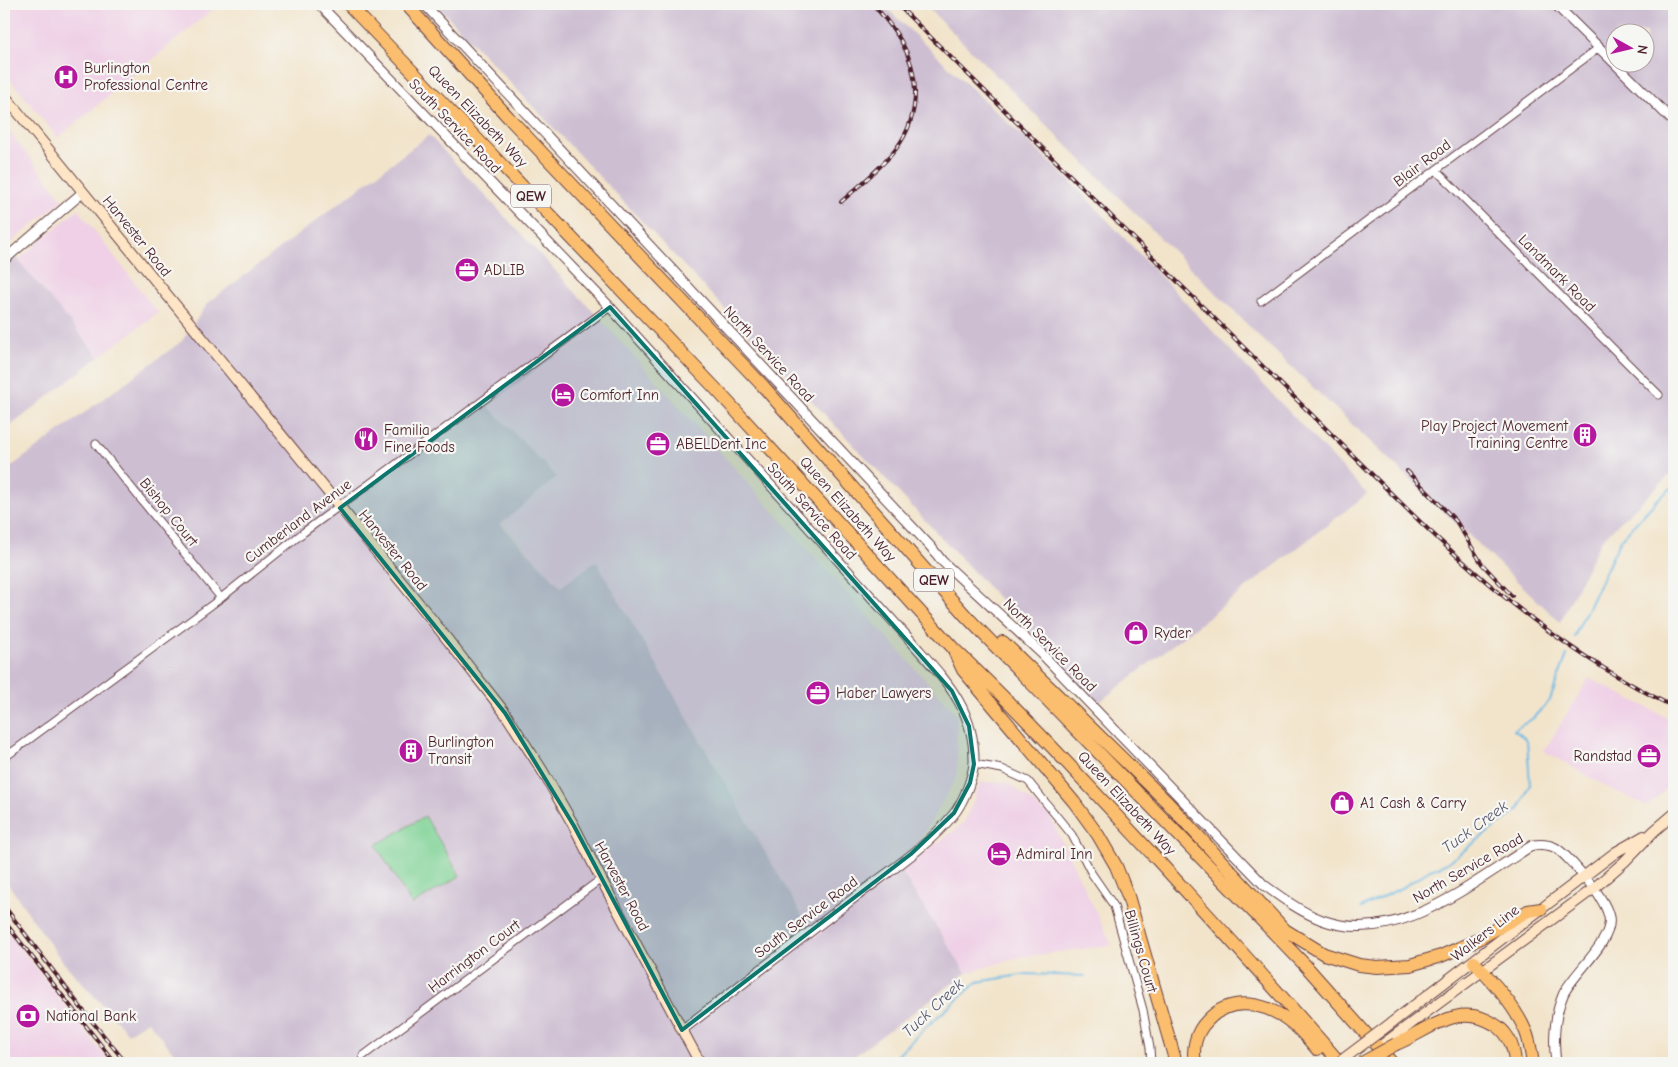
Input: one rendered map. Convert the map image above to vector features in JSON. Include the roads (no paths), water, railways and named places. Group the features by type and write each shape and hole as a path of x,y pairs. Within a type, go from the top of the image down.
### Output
{"highway":[{"name":"Queen Elizabeth Way","path":"348,4 714,388 953,648 1048,742 1286,1000 1338,1063"},
{"name":"Queen Elizabeth Way","path":"406,4 509,118 763,386 965,615 1305,965 1393,1063"},
{"path":"965,615 986,626 1167,802 1286,930 1324,954 1359,965 1377,967 1410,965 1441,956 1473,942 1528,911 1541,909"},
{"path":"953,648 963,670 1074,802 1098,835 1116,866 1128,896 1150,967 1176,1063"},
{"path":"1478,966 1521,1022 1526,1033 1533,1063"},
{"path":"1195,1063 1194,1048 1201,1027 1216,1011 1224,1007 1242,1004 1254,1004 1286,1018 1295,1025 1324,1057 1338,1063"},
{"path":"1360,1063 1436,1023 1464,1015 1477,1016 1499,1026 1508,1037 1513,1048 1514,1063"}],"main road":[{"name":"Harvester Road","path":"4,95 505,713 542,770 574,826 700,1063"},
{"name":"Walkers Line","path":"1338,1063 1382,1030 1593,889 1674,814"},
{"name":"Walkers Line","path":"1360,1063 1478,966 1541,909 1616,852 1654,831"}],"street":[{"name":"South Service Road","path":"319,4 610,307 938,673 962,705 967,717 973,745 974,764 970,783 954,813 912,854 682,1030"},
{"name":"North Service Road","path":"424,4 942,561 1041,653 1264,885 1297,908 1323,920 1346,926 1380,925 1409,918 1440,904 1533,845 1544,844 1554,846 1561,852 1584,877 1603,902 1609,917 1608,930 1586,964 1563,994 1556,1019 1554,1045 1556,1063"},
{"path":"1555,4 1673,117"},
{"name":"Blair Road","path":"1261,301 1600,47"},
{"name":"Landmark Road","path":"1436,170 1659,395"},
{"path":"4,260 82,193"},
{"name":"Cumberland Avenue","path":"4,758 221,598 304,532 340,508 610,307"},
{"name":"Bishop Court","path":"96,444 221,598"},
{"name":"Billings Court","path":"974,764 1002,769 1028,781 1072,835 1092,874 1114,906 1143,1010 1151,1063"},
{"name":"Harrington Court","path":"363,1056 601,879"}],"waterway":[{"name":"Tuck Creek","path":"1574,637 1621,539 1658,499 1674,486"},
{"name":"Tuck Creek","path":"1361,908 1450,861 1519,809 1530,785 1527,740 1514,730 1532,719 1550,700 1567,655"},
{"name":"Tuck Creek","path":"890,1063 924,1029 977,982 1027,974 1085,976"}],"railway":[{"path":"841,202 873,173 901,142 908,128 915,100 915,85 908,55 895,31 873,4"},
{"path":"897,4 1439,540 1502,595 1567,644 1601,666 1674,707"},
{"path":"1407,471 1456,521 1482,564 1512,596"},
{"path":"4,906 82,1009 126,1063"},
{"path":"4,921 115,1063"}],"place":[{"name":"Burlington Professional Centre","path":"66,77"},
{"name":"ADLIB","path":"467,270"},
{"name":"Comfort Inn","path":"563,395"},
{"name":"Play Project Movement Training Centre","path":"1585,435"},
{"name":"Familia Fine Foods","path":"366,439"},
{"name":"ABELDent Inc","path":"658,444"},
{"name":"Ryder","path":"1136,633"},
{"name":"Haber Lawyers","path":"818,693"},
{"name":"Burlington Transit","path":"411,751"},
{"name":"Randstad","path":"1649,756"},
{"name":"A1 Cash & Carry","path":"1342,803"},
{"name":"Admiral Inn","path":"999,854"},
{"name":"National Bank","path":"28,1016"}]}
